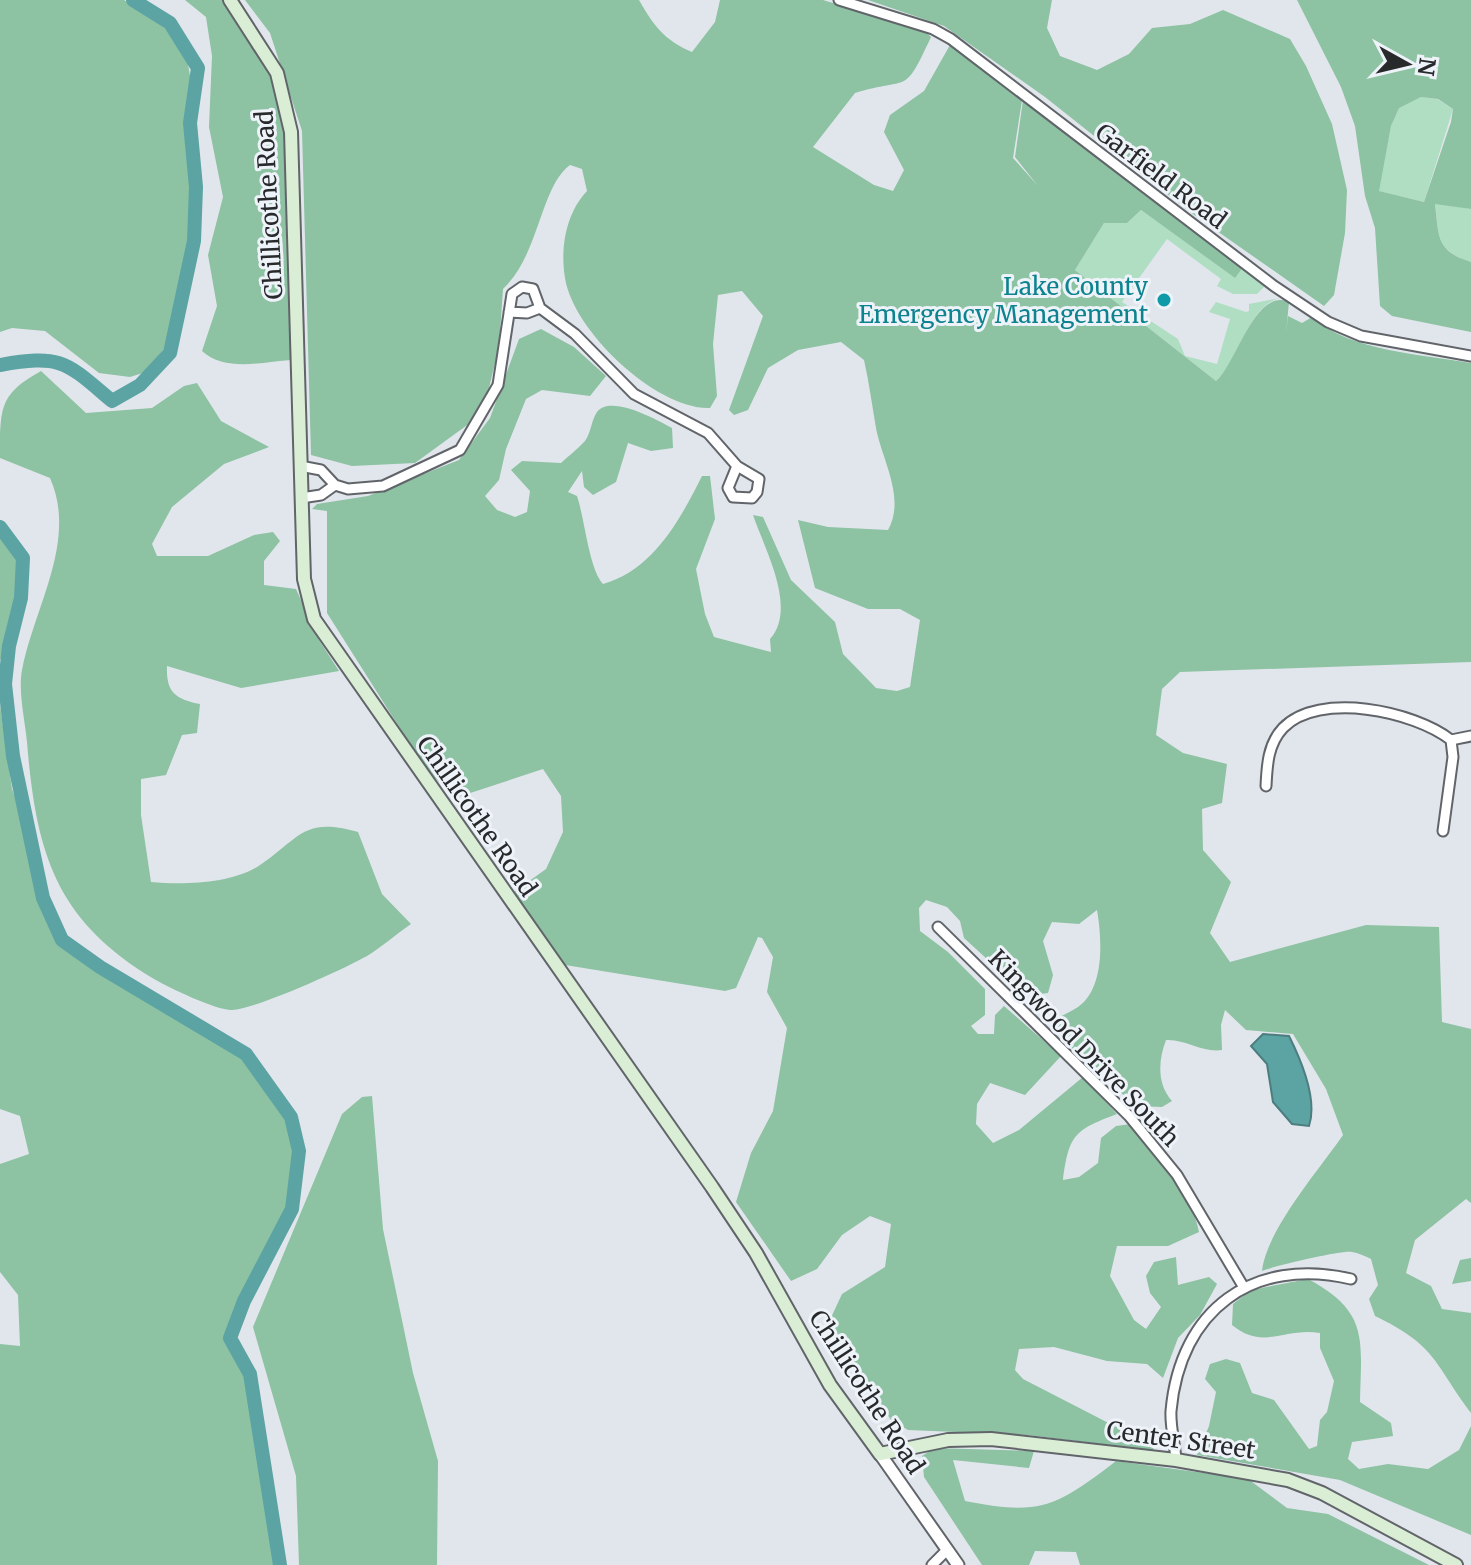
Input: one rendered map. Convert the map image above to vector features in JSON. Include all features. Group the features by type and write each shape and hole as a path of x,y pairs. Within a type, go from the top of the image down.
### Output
{"main road":[{"name":"Chillicothe Road","path":"230,0 277,73 291,132 301,498 308,601 328,644 712,1187 756,1253 830,1385 880,1454"},
{"name":"Center Street","path":"880,1454 969,1439 1252,1471 1311,1488 1456,1565"}],"street":[{"name":"Garfield Road","path":"839,0 933,29 951,39 1261,277 1328,322 1361,336 1471,356"},
{"path":"300,466 321,470 335,485 348,489 383,486 460,450 498,385 512,294 522,287 533,289 540,308 575,334 634,394 708,433 737,466"},
{"path":"509,312 527,313 540,308"},
{"path":"301,498 321,495 335,485"},
{"path":"1266,786 1274,741 1289,724 1311,712 1389,711 1420,720 1451,740 1471,736"},
{"path":"1443,831 1453,757 1451,740"},
{"name":"Kingwood Drive South","path":"938,927 1129,1116 1177,1175 1243,1286"},
{"path":"1176,1460 1171,1414 1177,1372 1193,1335 1214,1310 1243,1286 1294,1274 1351,1279"},
{"name":"Chillicothe Road","path":"880,1454 958,1565"},
{"path":"932,1565 947,1550"}],"green space":[{"path":"0,0 124,0 167,29 188,64 192,88 189,161 193,210 178,309 168,344 146,372 130,377 99,373 45,331 12,328 0,332"},
{"path":"185,0 225,0 270,67 286,120 291,360 233,364 222,362 202,351 217,306 208,255 223,197 209,127 212,56 206,17"},
{"path":"245,0 639,0 661,31 692,52 715,22 720,0 823,0 925,31 931,37 909,77 896,84 855,93 813,147 874,185 893,191 904,170 884,132 890,115 924,91 950,45 1022,100 1013,158 1038,186 1015,157 1023,100 1243,267 1235,278 1141,210 1127,223 1104,223 1075,270 1216,381 1256,316 1266,305 1277,300 1289,302 1286,333 1288,316 1302,323 1312,317 1328,329 1367,345 1471,363 1471,662 1180,672 1162,689 1156,735 1183,753 1227,764 1222,803 1202,809 1203,850 1231,882 1210,933 1230,962 1366,925 1439,927 1442,1022 1471,1029 1471,1203 1466,1199 1415,1240 1406,1273 1431,1286 1442,1309 1471,1313 1471,1413 1423,1346 1375,1316 1369,1299 1378,1285 1371,1259 1346,1252 1262,1271 1273,1237 1283,1219 1343,1135 1326,1089 1293,1034 1246,1030 1225,1010 1221,1025 1222,1050 1208,1050 1166,1040 1160,1072 1172,1101 1162,1107 1136,1106 1074,1051 1055,1025 1049,1022 1078,1007 1093,988 1100,962 1097,910 1079,924 1052,922 1043,941 1053,975 1048,993 1040,994 1011,981 964,938 960,921 947,907 926,900 919,908 920,931 948,952 985,989 985,1015 971,1026 978,1034 994,1034 995,1015 1004,1006 1061,1056 1025,1095 990,1083 977,1104 976,1124 993,1143 1019,1130 1083,1077 1117,1114 1091,1125 1076,1136 1068,1153 1063,1180 1079,1177 1098,1163 1101,1138 1116,1126 1131,1124 1181,1188 1199,1232 1168,1246 1117,1246 1110,1276 1134,1320 1146,1329 1161,1307 1150,1293 1146,1276 1154,1262 1176,1257 1178,1285 1209,1277 1217,1284 1200,1315 1178,1338 1163,1378 1147,1364 1107,1361 1054,1347 1019,1349 1015,1370 1023,1379 1126,1432 1141,1433 1154,1445 1153,1450 1027,1435 908,1430 891,1420 828,1324 842,1294 885,1267 891,1224 870,1216 842,1235 817,1269 791,1281 736,1202 751,1153 773,1111 787,1028 767,992 773,957 762,938 758,937 736,988 725,991 559,964 514,892 546,869 563,832 561,796 543,769 455,798 425,768 327,613 327,511 312,509 317,504 368,496 459,460 490,418 519,339 541,329 574,347 606,376 590,396 542,390 526,399 506,449 499,480 485,496 497,510 515,517 527,512 530,491 511,470 522,461 561,463 585,441 597,412 603,407 622,407 645,414 672,428 673,448 651,451 628,443 616,482 593,495 584,487 582,471 568,492 577,496 591,556 603,584 621,577 650,555 674,526 702,476 710,476 715,519 696,569 705,614 714,637 771,652 770,639 778,626 781,611 776,578 753,515 763,517 791,580 835,622 843,654 876,688 897,691 910,687 920,620 900,609 868,609 815,588 798,520 828,527 888,530 893,518 894,492 876,428 864,360 841,342 798,350 768,368 748,410 734,415 729,410 763,316 742,291 718,295 713,344 717,396 710,408 689,405 643,382 600,343 571,299 565,278 564,243 569,220 587,191 582,169 570,165 552,189 525,258 503,289 499,347 487,396 470,423 415,463 352,466 311,455 302,131 270,33"},
{"path":"868,0 1052,0 1047,28 1060,56 1097,70 1129,54 1152,28 1190,24 1223,10 1290,39 1332,124 1347,190 1345,233 1334,295 1324,306 1190,212 1045,97 944,26"},
{"path":"1297,0 1471,0 1471,209 1435,204 1437,225 1445,248 1471,262 1471,332 1392,316 1380,306 1375,228 1365,196 1355,126 1341,87","holes":["1421,97 1438,99 1453,109 1424,202 1379,191 1391,126 1399,108"]},
{"path":"1421,97 1437,99 1453,109 1424,202 1378,191 1391,126 1399,107"},
{"path":"1435,203 1471,209 1471,262 1451,253 1441,241"},
{"path":"1141,210 1234,277 1243,267 1265,286 1257,294 1233,294 1217,286 1221,279 1167,239 1122,302 1178,339 1185,356 1217,364 1230,319 1209,312 1216,302 1246,312 1249,311 1249,304 1280,298 1259,312 1216,381 1075,270 1104,223 1127,223"},
{"path":"41,371 86,413 152,408 184,386 197,383 221,421 269,447 224,464 172,507 152,544 157,556 208,556 254,535 273,532 280,541 264,561 264,585 296,589 319,640 339,671 241,688 167,666 168,682 174,693 184,700 200,704 197,733 182,735 166,775 141,779 141,815 151,882 222,880 260,865 294,839 313,829 340,828 358,832 382,894 411,924 367,956 279,996 244,1008 224,1009 171,988 120,956 94,933 57,880 37,817 21,687 28,646 57,550 57,502 50,478 0,458 5,404 17,387"},
{"path":"0,527 22,557 24,580 19,610 0,660"},
{"path":"0,705 12,789 31,840 43,898 62,940 100,967 246,1054 291,1117 299,1151 292,1209 244,1301 230,1338 250,1374 280,1565 0,1565 0,1344 20,1346 18,1295 0,1272 0,1164 29,1154 20,1116 0,1109"},
{"path":"372,1096 383,1229 413,1373 438,1461 437,1565 299,1565 296,1476 253,1327 342,1114 362,1097"},
{"path":"1471,1258 1471,1281 1452,1284 1460,1260"},
{"path":"1308,1279 1328,1291 1352,1316 1360,1345 1360,1402 1391,1423 1393,1436 1352,1442 1348,1459 1359,1469 1388,1464 1428,1469 1459,1450 1471,1426 1471,1535 1340,1480 1197,1455 1209,1426 1216,1392 1205,1379 1210,1364 1226,1359 1240,1363 1252,1393 1274,1400 1309,1449 1317,1446 1320,1420 1327,1412 1334,1381 1320,1348 1320,1333 1264,1337 1243,1333 1232,1325 1233,1304 1251,1290"},
{"path":"934,1448 1034,1451 1029,1468 953,1460 965,1501 1012,1508 1046,1504 1078,1489 1116,1461 1248,1479 1287,1508 1328,1514 1429,1565 1080,1565 1076,1552 1035,1551 1029,1565 982,1565 924,1477 922,1456"}],"water":[{"path":"1263,1034 1289,1036 1310,1092 1309,1126 1292,1124 1273,1102 1267,1064 1251,1046"}],"waterway":[{"path":"0,365 37,360 62,364 84,377 112,401 140,385 170,353 194,241 196,187 190,123 198,68 170,23 133,0"},
{"path":"0,527 23,558 21,598 9,646 5,684 13,756 43,898 62,940 100,967 246,1054 291,1117 299,1151 292,1209 244,1301 230,1338 250,1374 280,1565"}],"place":[{"name":"Lake County Emergency Management","path":"1164,300"}]}
